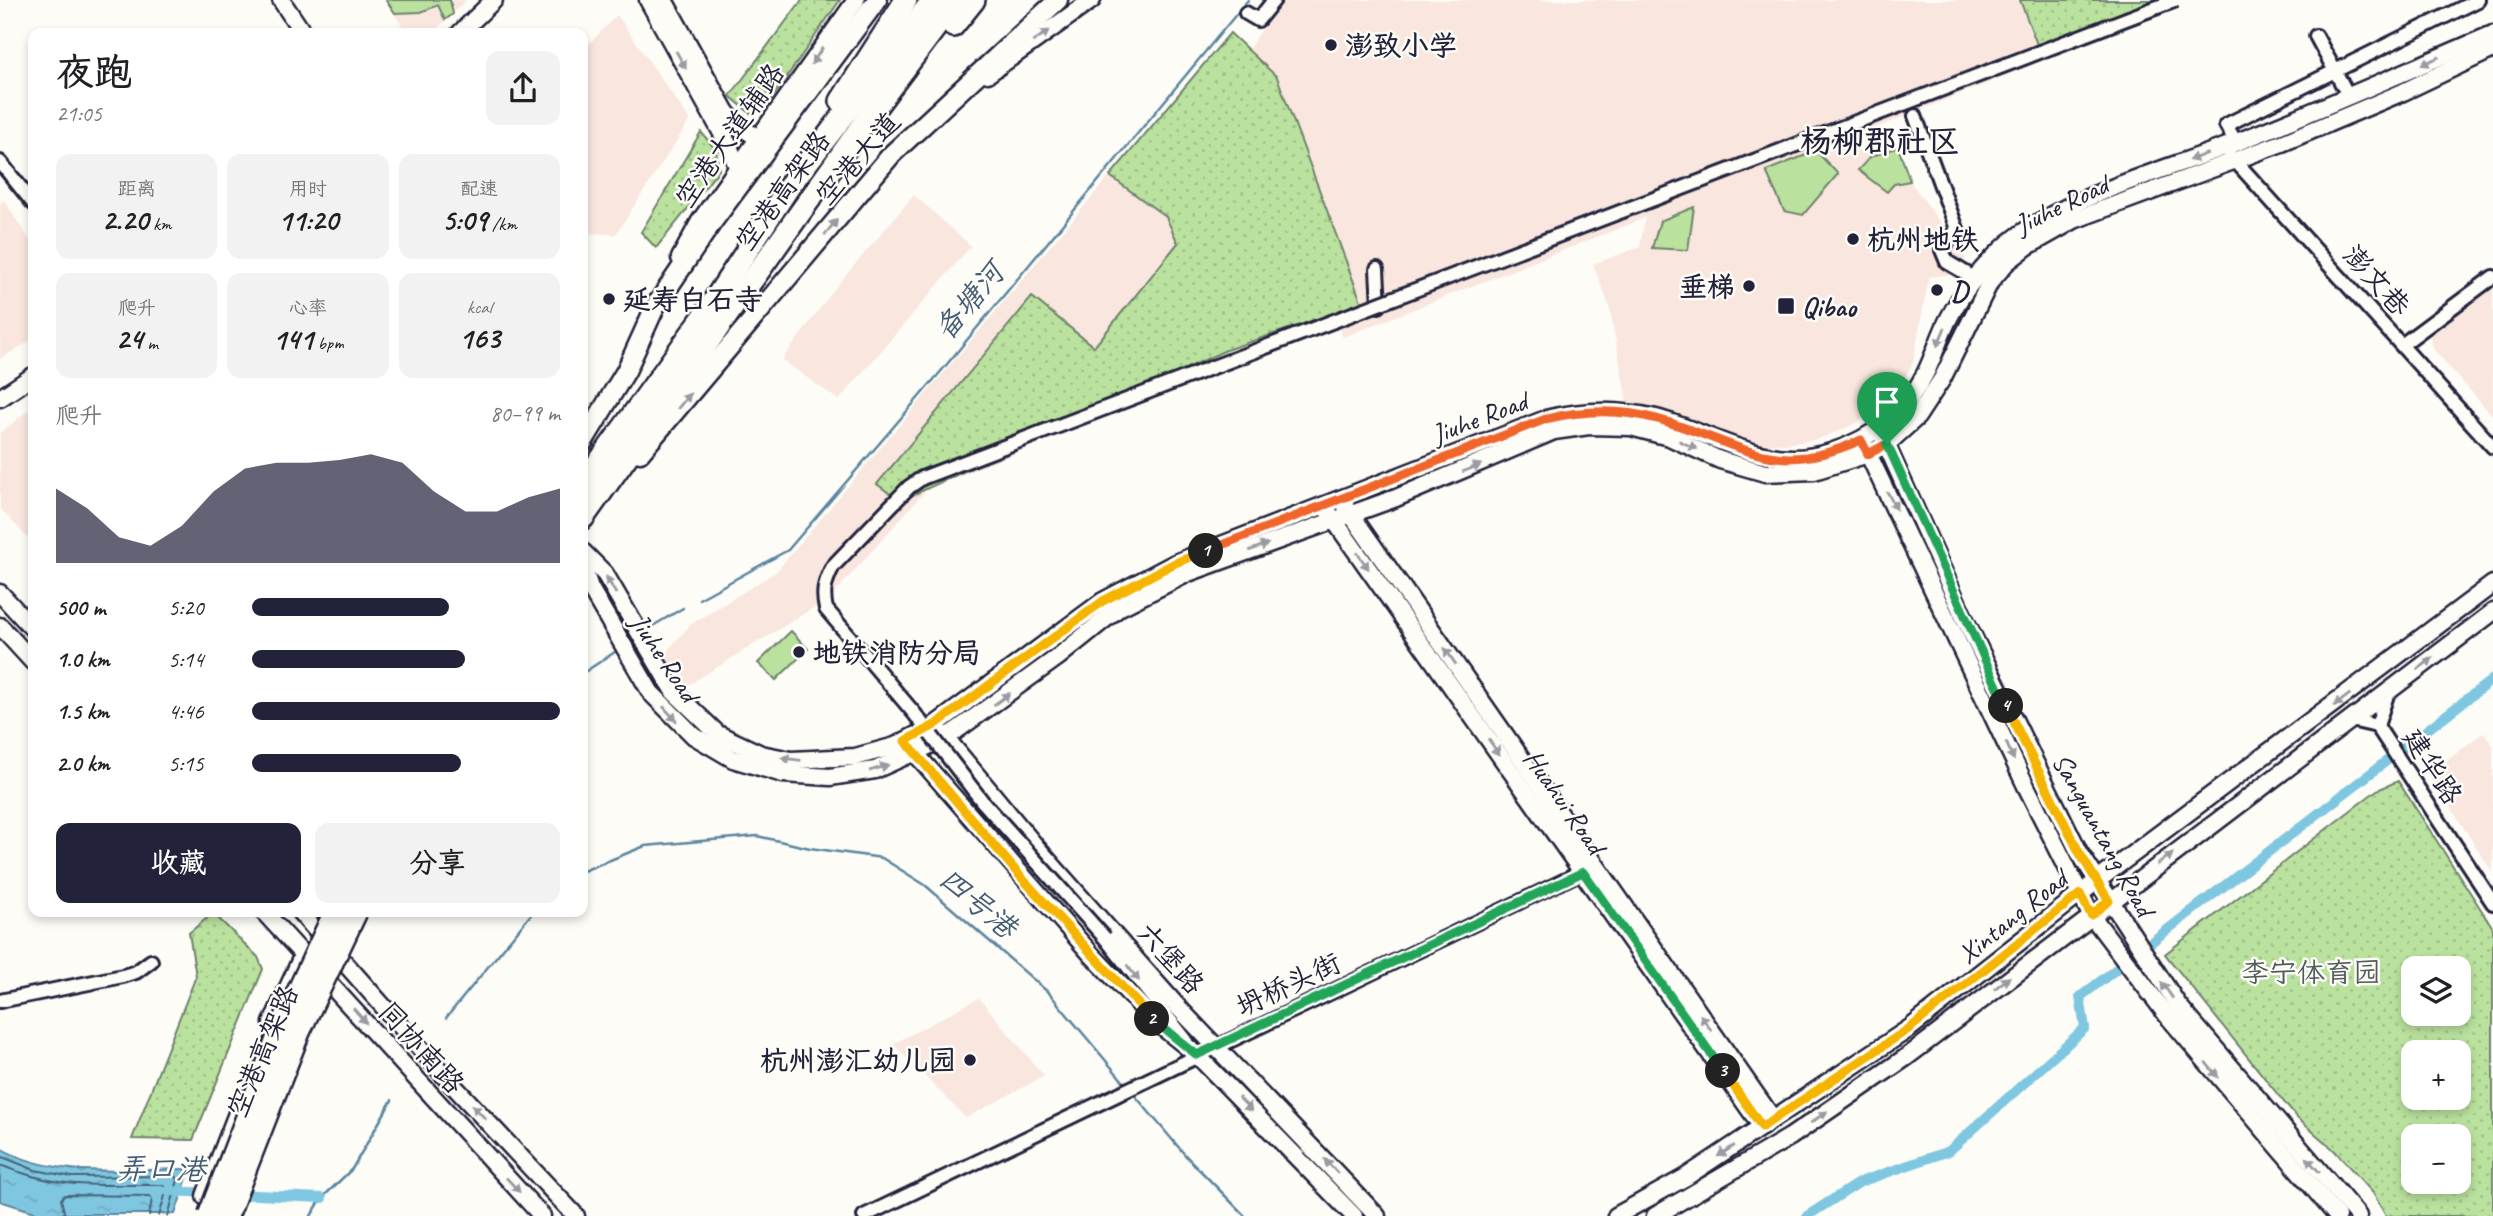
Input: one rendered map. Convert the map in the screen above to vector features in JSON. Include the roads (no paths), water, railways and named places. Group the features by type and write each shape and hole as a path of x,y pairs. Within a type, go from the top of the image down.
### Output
{"highway":[{"path":"792,182 865,60 906,0"},
{"name":"空港高架路","path":"588,510 711,322 792,182 933,0"},
{"name":"空港高架路","path":"588,478 711,322 956,0"},
{"path":"866,120 974,0"},
{"name":"空港高架路","path":"202,1215 333,917"},
{"name":"空港高架路","path":"235,1215 299,1032 354,917"}],"main road":[{"path":"588,434 626,371 655,307 711,224 877,0"},
{"name":"空港大道","path":"588,525 622,474 892,154 1059,0"},
{"path":"202,1215 220,1157 284,996 323,917"},
{"path":"235,1215 330,982 362,917"}],"street":[{"path":"281,0 300,28"},
{"path":"465,28 494,0"},
{"path":"648,0 729,146 738,169"},
{"path":"664,0 726,112 737,125 760,139"},
{"name":"空港大道辅路","path":"655,307 700,221 856,0"},
{"path":"927,119 1092,0"},
{"path":"1246,13 1258,20 1274,0"},
{"path":"1176,1005 1105,939 982,801 914,713 832,619 823,597 826,580 846,549 909,487 922,478 2176,0"},
{"path":"2229,145 2226,125 2478,0"},
{"name":"Jiuhe Road","path":"1883,437 1916,390 1949,318 1974,278 2003,248 2036,223 2088,199 2349,97 2493,34"},
{"path":"2316,36 2349,97"},
{"name":"Jiuhe Road","path":"588,557 606,574 674,692 702,720 736,744 761,754 791,760 816,761 910,747 946,738 1058,657 1120,607 1188,573 1495,458 1538,437 1570,428 1631,427 1670,436 1720,460 1765,473 1814,471 1865,447 1917,416 1929,400 1990,282 2006,263 2028,246 2074,220 2394,96 2493,48"},
{"path":"1915,116 1958,229 1942,250 1947,262 1964,275 1974,278"},
{"name":"澎文巷","path":"2229,145 2234,160 2403,344 2493,447"},
{"path":"0,162 28,197"},
{"path":"1377,269 1379,306"},
{"path":"2403,344 2493,277"},
{"path":"0,398 28,379"},
{"name":"Jiuhe Road","path":"588,582 651,693 680,726 723,753 755,767 809,778 830,778 875,770 910,747 935,725 1103,601 1175,563 1546,419 1573,412 1626,413 1654,418 1767,458 1805,458 1865,447"},
{"name":"Sanguantang Road","path":"1883,437 2013,721 2079,852 2130,935 2146,973 2274,1146 2337,1216"},
{"name":"Sanguantang Road","path":"1865,447 2091,915 2116,946 2146,973 2358,1216"},
{"name":"Huahui Road","path":"1340,499 1768,1123"},
{"name":"Huahui Road","path":"1324,505 1583,872 1768,1123"},
{"name":"Xintang Road","path":"1616,1216 1686,1177 1910,1028 2098,880 2493,584"},
{"path":"0,593 28,624"},
{"name":"Xintang Road","path":"1656,1216 1790,1137 1908,1056 2493,612"},
{"path":"0,626 28,657"},
{"name":"建华路","path":"2380,731 2388,692"},
{"name":"建华路","path":"2351,720 2380,731 2493,903"},
{"name":"六堡路","path":"935,725 1037,848 1176,1005 1377,1216"},
{"name":"六堡路","path":"910,747 1091,954 1155,1021 1197,1055 1354,1216"},
{"name":"坍桥头街","path":"864,1216 1583,872"},
{"name":"同协南路","path":"269,917 542,1216"},
{"name":"同协南路","path":"305,917 450,1081 576,1216"},
{"path":"1105,939 1197,1055"},
{"path":"0,1002 123,976 151,961"}],"water":[{"path":"0,1148 22,1158 68,1169 190,1169 175,1214 41,1214 0,1201"}],"waterway":[{"name":"备塘河","path":"699,599 788,550 943,369 1248,0"},
{"name":"备塘河","path":"646,630 683,608"},
{"name":"备塘河","path":"588,670 618,650"},
{"path":"1807,1216 1860,1182 1949,1151 2085,1028 2080,997 2493,679"},
{"name":"四号港","path":"588,869 645,846 757,836 810,848 882,858 925,885 1049,993 1128,1087"},
{"name":"备塘河","path":"446,1018 529,917"},
{"name":"四号港","path":"1132,1092 1186,1156 1245,1216"},
{"name":"备塘河","path":"311,1216 322,1198 352,1169 392,1100"},
{"name":"弄口港","path":"168,1191 211,1193"},
{"name":"弄口港","path":"234,1194 322,1198"}],"place":[{"name":"澎致小学","path":"1331,45"},
{"name":"杭州地铁","path":"1853,239"},
{"name":"垂梯","path":"1749,286"},
{"name":"D","path":"1937,290"},
{"name":"延寿白石寺","path":"609,299"},
{"name":"Qibao","path":"1786,306"},
{"name":"地铁消防分局","path":"799,652"},
{"name":"杭州澎汇幼儿园","path":"970,1060"}],"district":[{"name":"杨柳郡社区","path":"1880,141"}],"park label":[{"name":"李宁体育园","path":"2311,972"}]}
